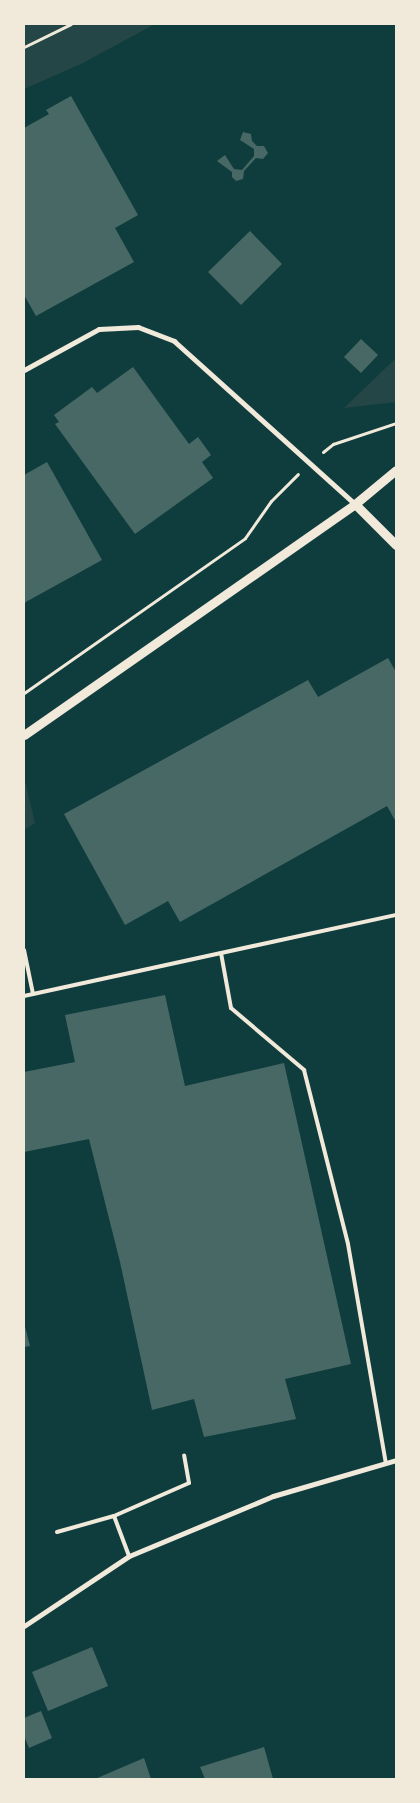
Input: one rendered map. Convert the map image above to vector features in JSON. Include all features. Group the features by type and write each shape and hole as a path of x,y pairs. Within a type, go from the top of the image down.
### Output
{"street":[{"path":"24,370 99,329 138,327 174,341 310,462 396,545"},
{"path":"24,735 355,504 396,470"},
{"path":"24,1626 129,1556 273,1496 396,1460"}],"lane":[{"path":"24,996 396,915"},
{"path":"24,950 34,994"},
{"path":"221,953 231,1008 304,1070 348,1244 386,1463"},
{"path":"57,1532 114,1516 189,1483 184,1455"},
{"path":"114,1516 129,1556"}],"path":[{"path":"24,46 71,24"},
{"path":"24,693 245,538 271,501 310,462 334,444 396,422"}],"shaded area":[{"path":"24,24 155,24 81,64 24,89"},
{"path":"396,358 396,402 344,408"},
{"path":"24,777 35,823 24,830"}],"building":[{"path":"71,96 138,215 115,228 134,262 36,316 24,295 24,128 49,114 46,110"},
{"path":"243,132 251,134 252,141 257,146 264,146 268,153 263,159 256,158 244,171 243,179 236,181 232,177 232,172 217,161 225,155 234,169 242,170 254,156 254,149 240,140"},
{"path":"250,231 282,264 241,305 208,272"},
{"path":"361,339 378,355 361,373 344,357"},
{"path":"133,367 189,444 198,437 211,455 202,462 213,478 135,534 55,424 59,422 54,415 92,387 97,393"},
{"path":"47,462 102,560 24,603 24,475"},
{"path":"388,658 396,672 396,822 387,806 180,922 168,901 125,925 64,814 308,680 318,697"},
{"path":"165,995 185,1086 284,1063 351,1364 285,1379 296,1419 204,1437 194,1399 152,1410 120,1262 89,1139 24,1152 24,1072 75,1062 65,1015"},
{"path":"24,1323 30,1346 24,1347"},
{"path":"92,1647 108,1686 48,1711 32,1672"},
{"path":"41,1711 52,1738 29,1748 24,1736 24,1718"},
{"path":"264,1747 273,1779 205,1779 200,1767"},
{"path":"144,1758 151,1779 95,1779"}]}
